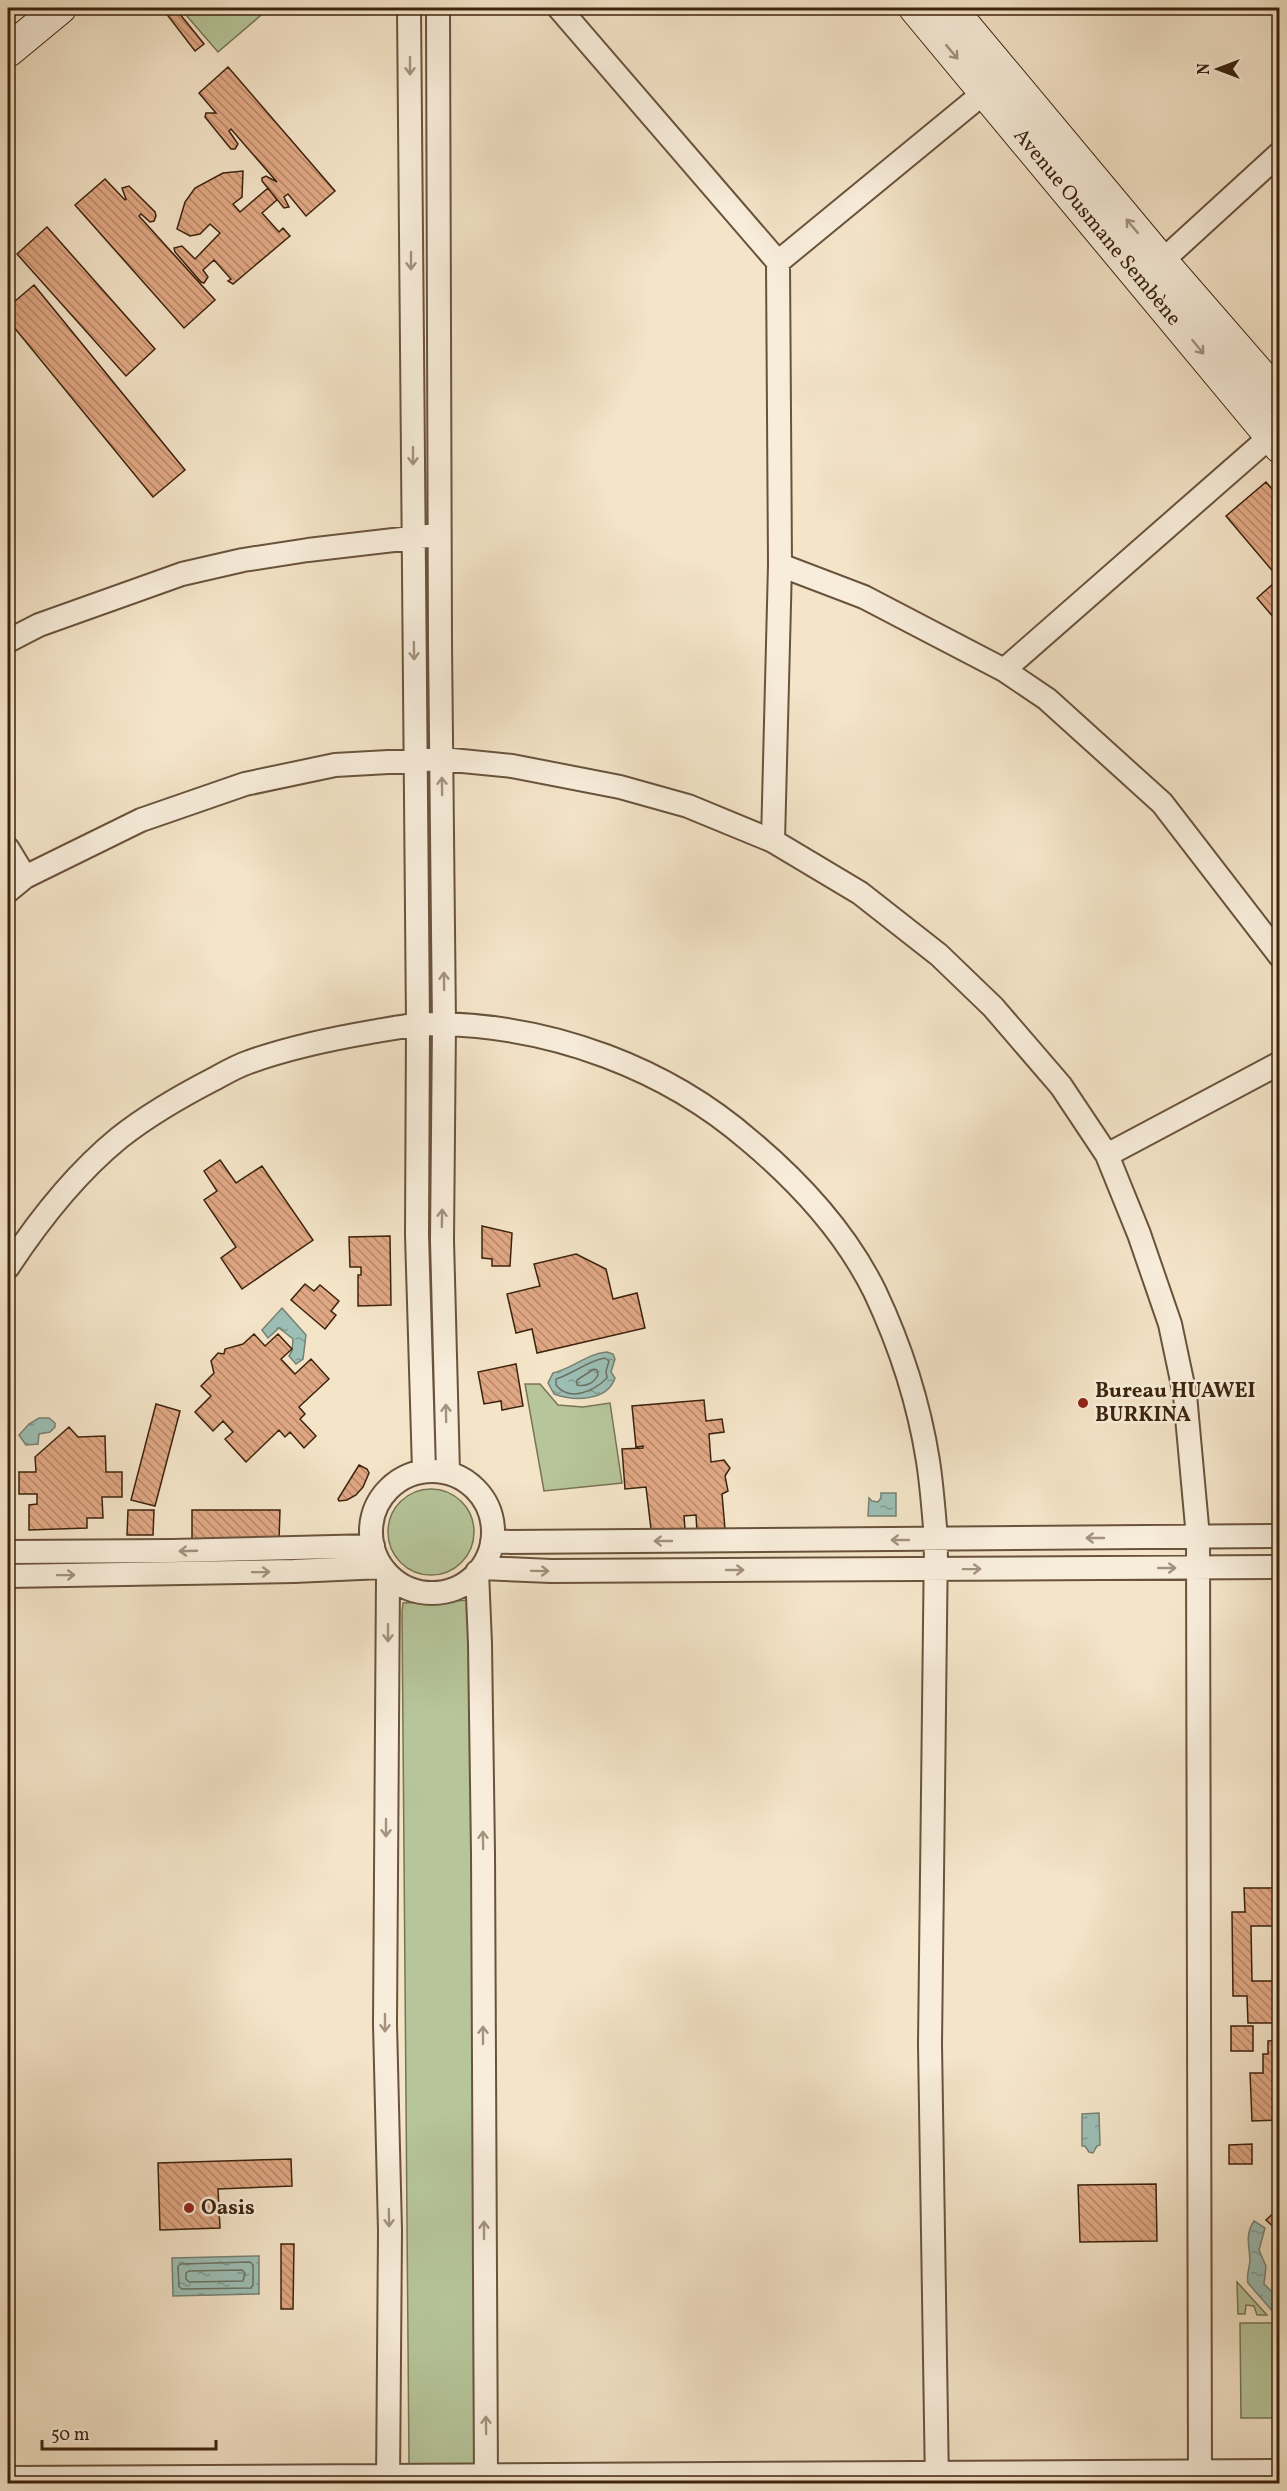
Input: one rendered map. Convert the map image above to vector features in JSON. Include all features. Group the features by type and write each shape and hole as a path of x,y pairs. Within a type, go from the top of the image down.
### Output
{"main road":[{"path":"8,51 60,8"},
{"name":"Avenue Ousmane Sembène","path":"915,8 995,83 1152,271 1277,437"},
{"name":"Avenue Ousmane Sembène","path":"950,8 995,83"},
{"name":"Avenue Ousmane Sembène","path":"1152,271 1280,398"}],"street":[{"path":"409,8 418,1024 417,1235 424,1470"},
{"path":"438,8 444,1024 442,1240 448,1472"},
{"path":"559,8 778,262 780,565 773,841"},
{"path":"778,262 995,83"},
{"path":"1152,271 1280,153"},
{"path":"1004,670 1277,437"},
{"path":"8,641 39,625 182,574 243,560 308,550 440,535"},
{"path":"780,565 864,597 1004,670 1047,699 1162,802 1280,956"},
{"path":"8,849 16,884 141,820 245,784 335,765 442,759 512,766 620,787 688,806 773,841 860,893 939,955 993,1007 1061,1086 1107,1155 1139,1234 1170,1324 1185,1395 1198,1537 1199,2477"},
{"path":"8,1267 35,1226 66,1189 119,1138 178,1098 247,1063 338,1037 418,1024 444,1024 513,1032 596,1051 658,1078 731,1125 802,1189 839,1234 874,1291 906,1369 928,1461 936,1540 930,2044 937,2478"},
{"path":"1107,1155 1280,1063"},
{"path":"8,1576 385,1571 405,1587 426,1593 447,1591 466,1582 479,1570 492,1542 492,1519 484,1498 468,1481 448,1472 424,1470 401,1478 383,1495 373,1518 373,1546 385,1571 385,2024 390,2231 388,2480"},
{"path":"492,1542 1280,1536"},
{"path":"8,1552 373,1546"},
{"path":"479,1570 1280,1567"},
{"path":"479,1570 483,1853 486,2479"},
{"path":"8,2478 388,2480 1199,2477 1280,2471"}],"green space":[{"path":"180,8 265,8 267,10 218,52"},
{"path":"525,1384 540,1384 558,1405 583,1407 610,1403 622,1483 544,1491"},
{"path":"431,1489 447,1493 461,1502 470,1516 474,1532 470,1548 461,1562 447,1571 431,1575 415,1571 401,1562 392,1548 388,1532 392,1516 401,1502 415,1493"},
{"path":"474,1600 481,2464 409,2464 402,1612 403,1603"},
{"path":"1237,2282 1267,2315 1257,2315 1254,2306 1246,2305 1245,2314 1238,2314"},
{"path":"1240,2323 1279,2323 1279,2429 1274,2429 1273,2418 1241,2418"}],"water":[{"path":"282,1308 306,1335 303,1359 296,1364 289,1356 293,1339 279,1328 268,1338 262,1330"},
{"path":"607,1352 613,1354 615,1359 611,1372 615,1378 605,1392 589,1398 570,1398 554,1394 548,1383 553,1373 593,1355"},
{"path":"39,1418 49,1418 55,1423 55,1427 50,1432 39,1434 38,1444 26,1445 19,1435 29,1424"},
{"path":"881,1493 896,1493 896,1516 868,1516 869,1498 878,1502"},
{"path":"1099,2113 1100,2145 1093,2153 1082,2146 1082,2114"},
{"path":"1254,2221 1265,2228 1259,2250 1266,2266 1264,2284 1279,2299 1279,2308 1275,2314 1248,2283 1250,2259 1248,2244"},
{"path":"259,2256 259,2294 173,2296 172,2258"}],"building":[{"path":"162,8 175,8 204,44 195,51"},
{"path":"228,67 335,191 306,216 288,194 284,197 289,207 284,208 262,178 266,176 277,182 231,129 229,131 238,144 235,149 231,149 205,117 206,113 216,113 199,93"},
{"path":"243,171 242,197 233,204 240,212 268,188 277,200 262,213 279,232 283,228 290,236 233,284 228,281 231,279 214,260 203,270 208,277 204,283 201,282 174,248 182,246 195,259 220,233 210,224 200,234 190,236 177,229 185,202 195,188 223,173"},
{"path":"105,179 125,200 122,188 129,186 155,212 154,221 150,222 141,214 139,216 215,300 184,328 75,205"},
{"path":"47,227 155,349 126,376 17,254"},
{"path":"34,285 185,470 153,497 8,320 8,307"},
{"path":"1266,482 1280,498 1280,625 1257,598 1274,583 1275,574 1226,516"},
{"path":"220,1160 236,1183 262,1166 313,1240 242,1289 221,1258 236,1247 204,1200 217,1191 204,1171"},
{"path":"482,1226 512,1233 510,1266 492,1266 492,1259 482,1258"},
{"path":"390,1236 391,1305 358,1306 358,1275 361,1275 361,1267 350,1267 349,1237"},
{"path":"576,1254 606,1269 613,1299 637,1293 645,1328 537,1353 532,1329 516,1333 507,1294 540,1286 534,1264"},
{"path":"305,1284 314,1291 320,1285 339,1301 331,1311 336,1315 325,1329 291,1300"},
{"path":"254,1334 265,1346 278,1334 292,1349 281,1359 295,1374 311,1359 329,1379 299,1407 305,1414 300,1419 316,1436 304,1448 290,1432 285,1437 279,1430 246,1462 225,1439 233,1432 223,1421 213,1431 195,1412 211,1396 201,1386 214,1373 211,1361 218,1353 224,1354 225,1349 243,1344"},
{"path":"516,1364 523,1406 502,1410 501,1401 484,1404 478,1372"},
{"path":"704,1400 706,1421 722,1419 724,1432 709,1434 711,1462 724,1460 730,1468 725,1476 728,1491 722,1494 725,1529 697,1532 696,1515 684,1516 685,1529 651,1529 646,1487 625,1489 622,1449 643,1448 643,1446 636,1447 632,1406"},
{"path":"156,1404 180,1411 155,1506 131,1500"},
{"path":"69,1427 78,1437 105,1436 106,1472 122,1472 122,1497 102,1497 103,1518 87,1518 87,1528 29,1530 29,1505 37,1504 37,1494 19,1494 19,1472 36,1472 35,1457"},
{"path":"359,1465 367,1469 369,1473 363,1487 356,1495 339,1501 338,1499"},
{"path":"128,1510 154,1510 153,1535 127,1535"},
{"path":"192,1510 280,1510 279,1540 192,1539"},
{"path":"1244,1888 1280,1888 1280,1926 1251,1926 1252,1981 1280,1981 1280,2023 1248,2023 1247,1996 1233,1996 1232,1912 1245,1912"},
{"path":"1231,2026 1253,2026 1253,2051 1231,2051"},
{"path":"1280,2040 1280,2120 1252,2121 1250,2073 1263,2073 1263,2054 1268,2054 1268,2041"},
{"path":"1252,2144 1252,2164 1229,2164 1229,2145"},
{"name":"Oasis","path":"291,2159 292,2186 218,2189 220,2228 160,2230 158,2163"},
{"path":"1156,2184 1157,2241 1080,2242 1078,2185"},
{"path":"1280,2207 1280,2230 1278,2231 1266,2220"},
{"path":"281,2244 294,2244 293,2309 281,2309"},
{"path":"1280,2244 1280,2263 1275,2259 1275,2250"}],"place":[{"name":"Bureau HUAWEI BURKINA","path":"1083,1403"},
{"name":"Oasis","path":"189,2208"}]}
